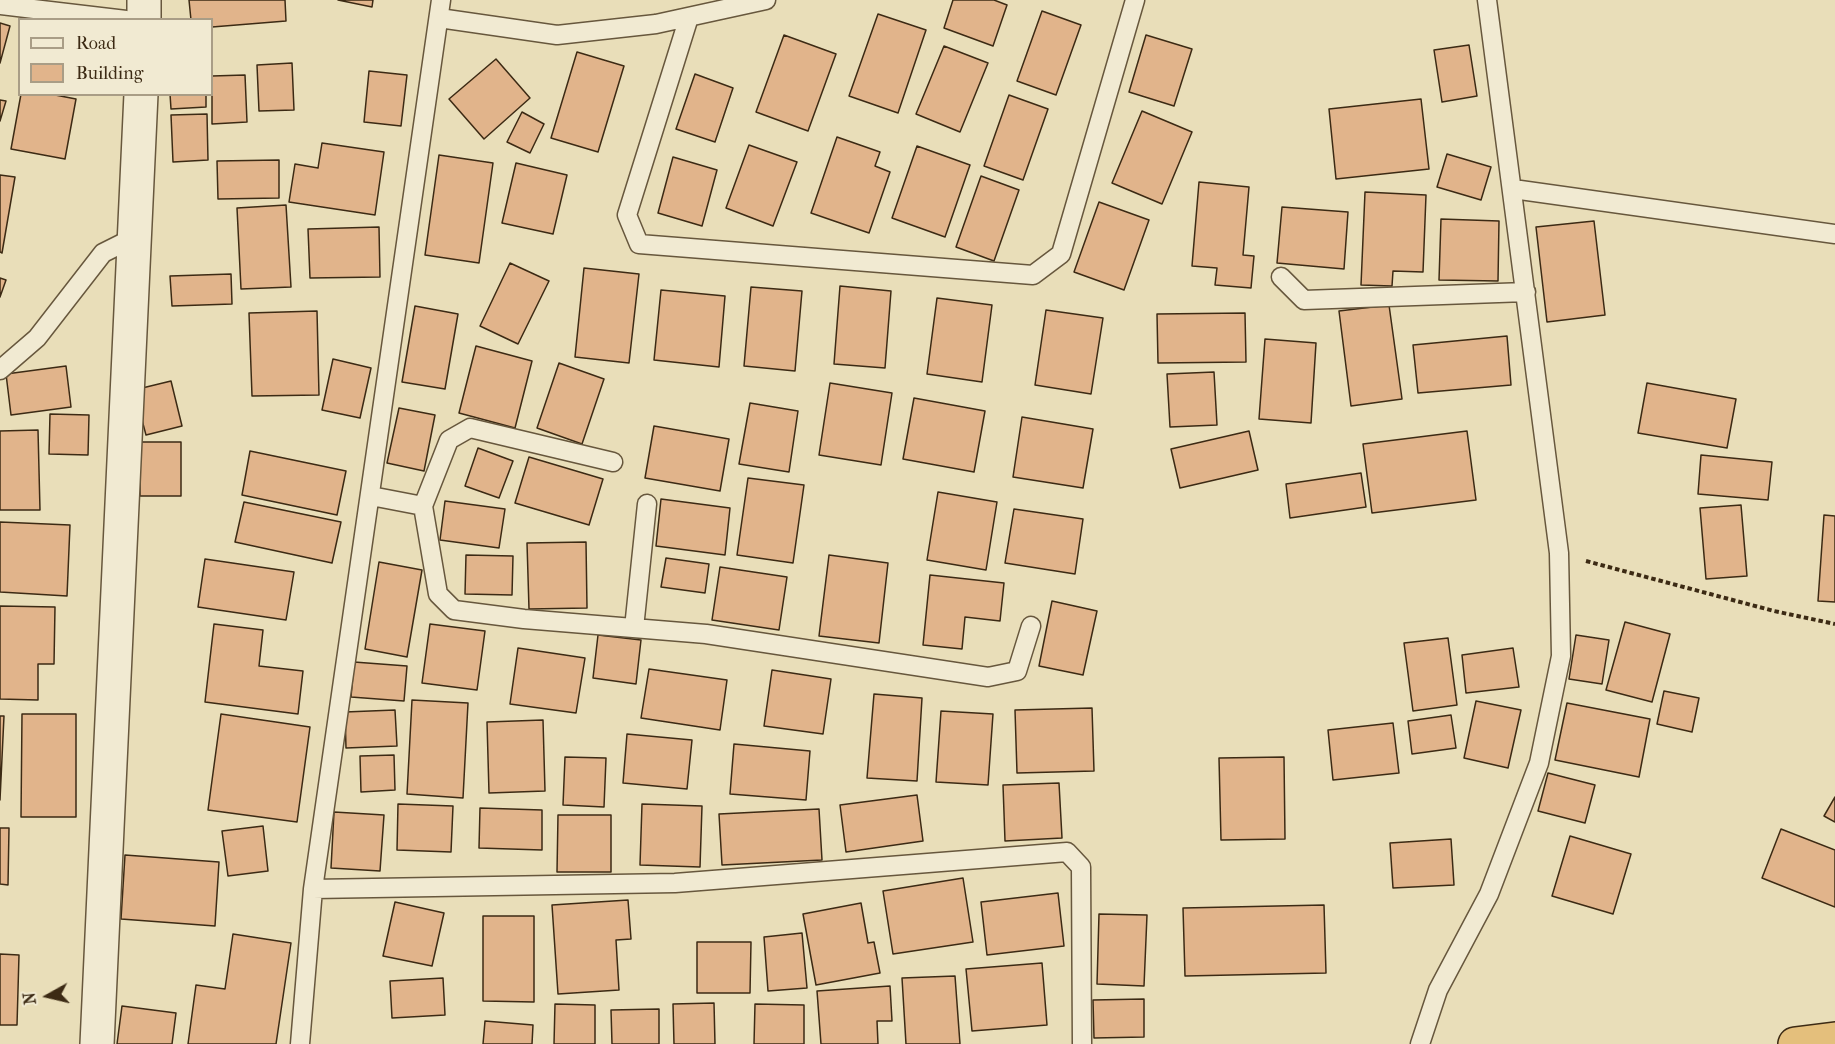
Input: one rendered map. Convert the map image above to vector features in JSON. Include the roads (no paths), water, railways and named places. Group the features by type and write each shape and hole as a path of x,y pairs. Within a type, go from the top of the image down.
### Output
{"highway":[{"path":"1795,1044 1835,1039"}],"street":[{"path":"144,0 144,18"},
{"path":"98,1044 110,731 141,96"}],"lane":[{"path":"300,1044 313,889 440,9 557,35 656,24 766,0"},
{"path":"689,17 627,215 639,244 1033,275 1061,254 1135,0"},
{"path":"1420,1044 1438,990 1489,894 1539,763 1561,656 1560,553 1487,0"},
{"path":"0,5 109,18"},
{"path":"1513,189 1835,234"},
{"path":"0,370 37,338 103,253 135,237"},
{"path":"1281,277 1304,300 1526,292"},
{"path":"613,462 470,428 449,440 423,506 438,594 454,610 524,619 706,634 988,677 1017,670 1031,626"},
{"path":"371,496 423,506"},
{"path":"633,628 647,504"},
{"path":"313,889 675,883 1066,852 1081,867 1082,1044"}]}
